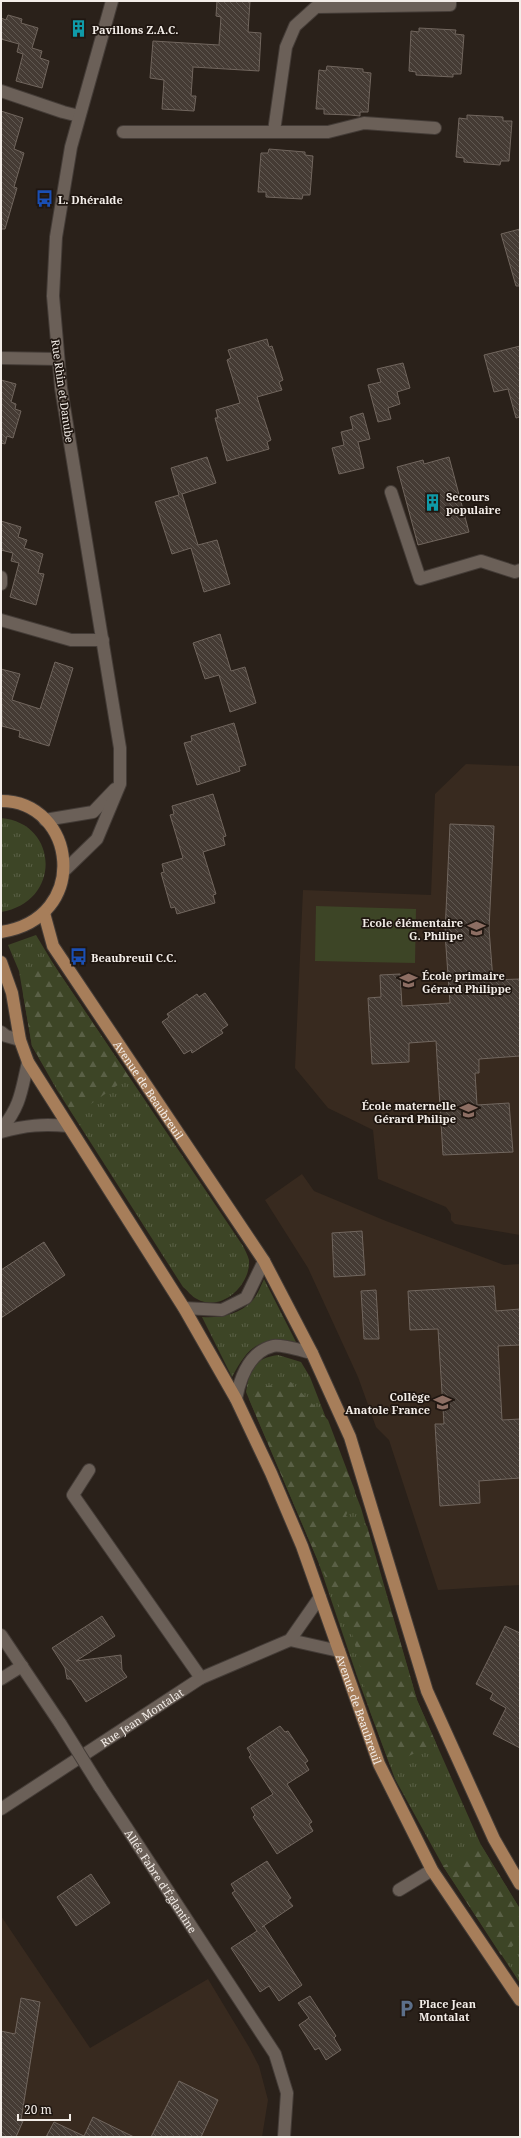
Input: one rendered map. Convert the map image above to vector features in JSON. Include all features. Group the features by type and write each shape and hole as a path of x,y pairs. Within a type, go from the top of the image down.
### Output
{"main road":[{"path":"1,932 17,929 31,923 44,914 58,894 64,871 60,844 45,820 20,804 3,800"},
{"name":"Avenue de Beaubreuil","path":"44,914 54,946 264,1261 312,1353 350,1437 427,1691 494,1839 520,1884"},
{"name":"Avenue de Beaubreuil","path":"1,962 12,993 20,1040 28,1062 184,1308 236,1399 274,1479 302,1546 379,1764 432,1870 520,2000"}],"street":[{"name":"Rue Rhin et Danube","path":"64,871 97,839 120,784 120,748 58,359 53,296 56,237 71,146 112,1"},
{"path":"274,131 286,47 295,26 316,7 450,5 450,1"},
{"path":"1,91 79,116"},
{"path":"123,132 328,132 364,123 435,128"},
{"path":"1,358 58,359"},
{"path":"390,492 420,579 481,561 517,571"},
{"path":"1,577 1,584"},
{"path":"1,620 71,640 103,640"},
{"path":"45,820 93,812 120,784"},
{"path":"1,1032 6,1036 20,1040"},
{"path":"1,1131 14,1113 20,1098 28,1062"},
{"path":"1,1131 32,1125 68,1126"},
{"path":"184,1308 222,1310 246,1298 264,1261"},
{"path":"236,1399 239,1384 252,1357 273,1346 312,1353"},
{"path":"89,1470 73,1495 201,1678"},
{"path":"320,1597 290,1640 340,1651"},
{"name":"Allée Fabre d'Églantine","path":"1,1635 276,2054 287,2093 284,2137"},
{"name":"Rue Jean Montalat","path":"1,1809 201,1678 290,1640"},
{"path":"1,1679 22,1666"},
{"path":"399,1890 432,1870"}],"shaded area":[{"name":"École primaire Gérard Philippe","path":"466,764 520,766 520,1235 455,1224 451,1220 451,1214 446,1207 378,1179 373,1130 328,1108 295,1068 303,890 431,895 435,794"},
{"name":"Collège Anatole France","path":"302,1174 314,1191 386,1221 504,1265 520,1264 520,1585 438,1590 389,1440 376,1427 358,1377 308,1268 265,1200"},
{"path":"1,1916 90,2048 208,1979 259,2066 268,2100 262,2137 1,2137"}],"green space":[{"path":"1,818 20,823 34,833 43,847 46,863 43,879 35,894 21,905 1,912"},
{"path":"316,906 416,909 415,963 315,961"},
{"path":"36,935 54,965 243,1246 249,1260 245,1279 233,1294 225,1299 216,1302 206,1302 195,1298 183,1287 57,1090 32,1046 19,971 8,945"},
{"path":"40,957 51,961 129,1077 74,1116 32,1046 23,994"},
{"path":"264,1279 297,1344 273,1342 264,1343 257,1346 250,1350 244,1357 232,1377 202,1317 229,1315 241,1310 254,1299"},
{"path":"278,1355 301,1362 310,1377 361,1508 417,1700 481,1845 520,1909 520,1983 443,1866 395,1779 358,1679 318,1561 246,1392 249,1377 254,1366 263,1359"},
{"path":"291,1382 328,1420 355,1491 346,1516 367,1526 417,1700 436,1743 390,1765 370,1711 353,1636 318,1561 249,1399 261,1387"},
{"path":"481,1845 520,1909 520,1940 501,1955 443,1866"}],"building":[{"path":"217,1 250,1 248,32 261,33 259,71 193,67 191,96 196,96 194,111 162,109 164,80 150,78 153,41 219,45 221,17 216,16"},
{"path":"8,15 22,19 21,23 38,28 32,48 42,51 40,58 49,61 42,88 16,81 23,54 17,52 19,44 1,39 1,18 6,20"},
{"path":"419,28 456,30 455,34 464,35 461,74 453,74 453,77 416,75 416,72 409,71 411,31 419,32"},
{"path":"327,66 363,69 363,72 371,73 368,112 360,112 360,116 324,114 324,109 316,109 319,70 326,71"},
{"path":"1,111 23,118 14,149 24,153 14,187 17,188 5,229 1,229"},
{"path":"467,115 503,117 503,121 512,121 509,161 501,161 500,165 464,162 464,158 456,157 459,118 467,119"},
{"path":"269,149 305,152 305,155 313,156 310,195 303,195 302,199 266,197 266,192 258,192 261,153 268,153"},
{"path":"520,229 520,286 516,286 501,234"},
{"path":"267,339 269,347 272,346 283,380 279,382 282,390 257,397 271,440 267,442 269,449 227,461 215,418 218,418 216,410 240,403 227,360 231,358 228,350"},
{"path":"520,346 520,417 516,418 508,389 494,392 484,355"},
{"path":"403,363 410,388 397,392 400,404 388,408 391,419 378,422 368,385 381,382 377,369"},
{"path":"1,380 16,384 11,402 16,404 15,409 21,411 13,438 7,436 5,444 1,443"},
{"path":"363,413 370,439 358,442 364,468 339,474 332,448 344,445 341,432 353,429 350,417"},
{"path":"207,457 216,483 182,494 198,545 217,540 230,584 204,592 191,548 172,554 155,502 179,495 171,468"},
{"name":"Secours populaire","path":"449,457 469,532 418,545 397,467 423,460 424,464"},
{"path":"1,521 21,527 18,537 27,540 24,548 43,554 38,573 44,574 36,605 10,597 19,563 11,561 13,553 1,550"},
{"path":"220,634 231,671 245,667 256,703 230,712 219,675 205,679 193,643"},
{"path":"55,662 73,668 49,746 19,737 20,731 2,726 1,669 20,674 12,700 40,709"},
{"path":"234,723 246,765 239,767 240,771 197,785 184,743 192,741 191,736"},
{"path":"213,794 226,836 223,837 225,845 203,852 216,894 213,895 215,903 177,914 175,907 171,908 161,873 164,872 162,864 183,858 170,815 174,814 172,806"},
{"path":"450,824 494,826 489,929 493,980 520,979 520,1056 479,1059 479,1073 475,1073 477,1105 509,1103 513,1152 443,1155 436,1041 409,1043 409,1062 372,1064 368,998 381,997 380,975 400,974 402,1006 450,1003 445,933"},
{"path":"205,993 228,1025 221,1030 223,1033 192,1053 191,1050 184,1054 162,1022 169,1017 167,1014 197,994 199,997"},
{"path":"362,1231 365,1275 334,1277 332,1233"},
{"path":"44,1242 65,1275 1,1318 1,1270"},
{"path":"494,1286 496,1311 520,1309 520,1345 498,1346 502,1420 520,1419 520,1478 479,1481 480,1503 440,1506 435,1424 444,1424 438,1329 410,1330 408,1291"},
{"path":"376,1290 379,1339 364,1339 361,1291"},
{"path":"102,1616 115,1636 76,1661 121,1655 122,1670 127,1677 86,1702 71,1679 67,1679 65,1668 52,1648"},
{"path":"505,1626 520,1633 520,1748 493,1734 506,1708 490,1699 493,1693 476,1684"},
{"path":"280,1726 285,1732 288,1731 308,1761 305,1763 309,1770 287,1784 312,1822 309,1824 313,1831 277,1854 253,1817 255,1815 251,1808 273,1794 249,1757 251,1755 247,1748"},
{"path":"267,1861 291,1898 288,1900 293,1906 262,1927 264,1926 302,1985 279,2001 269,1986 260,1992 231,1948 257,1931 232,1893 235,1891 231,1884"},
{"path":"91,1874 110,1903 76,1926 57,1897"},
{"path":"310,1996 336,2036 334,2038 341,2050 326,2060 319,2048 315,2050 299,2025 309,2018 298,2003"},
{"path":"21,1998 40,2002 21,2120 23,2121 16,2137 1,2137 1,2031 15,2034"},
{"path":"179,2081 218,2100 201,2137 151,2137"},
{"path":"93,2117 134,2137 46,2137 54,2122 84,2136"}],"place":[{"name":"Pavillons Z.A.C.","path":"79,29"},
{"name":"L. Dhéralde","path":"45,199"},
{"name":"Secours populaire","path":"433,502"},
{"name":"Ecole élémentaire G. Philipe","path":"476,928"},
{"name":"Beaubreuil C.C.","path":"78,957"},
{"name":"École primaire Gérard Philippe","path":"409,981"},
{"name":"École maternelle Gérard Philipe","path":"469,1111"},
{"name":"Collège Anatole France","path":"443,1402"},
{"name":"Place Jean Montalat","path":"406,2009"}]}
